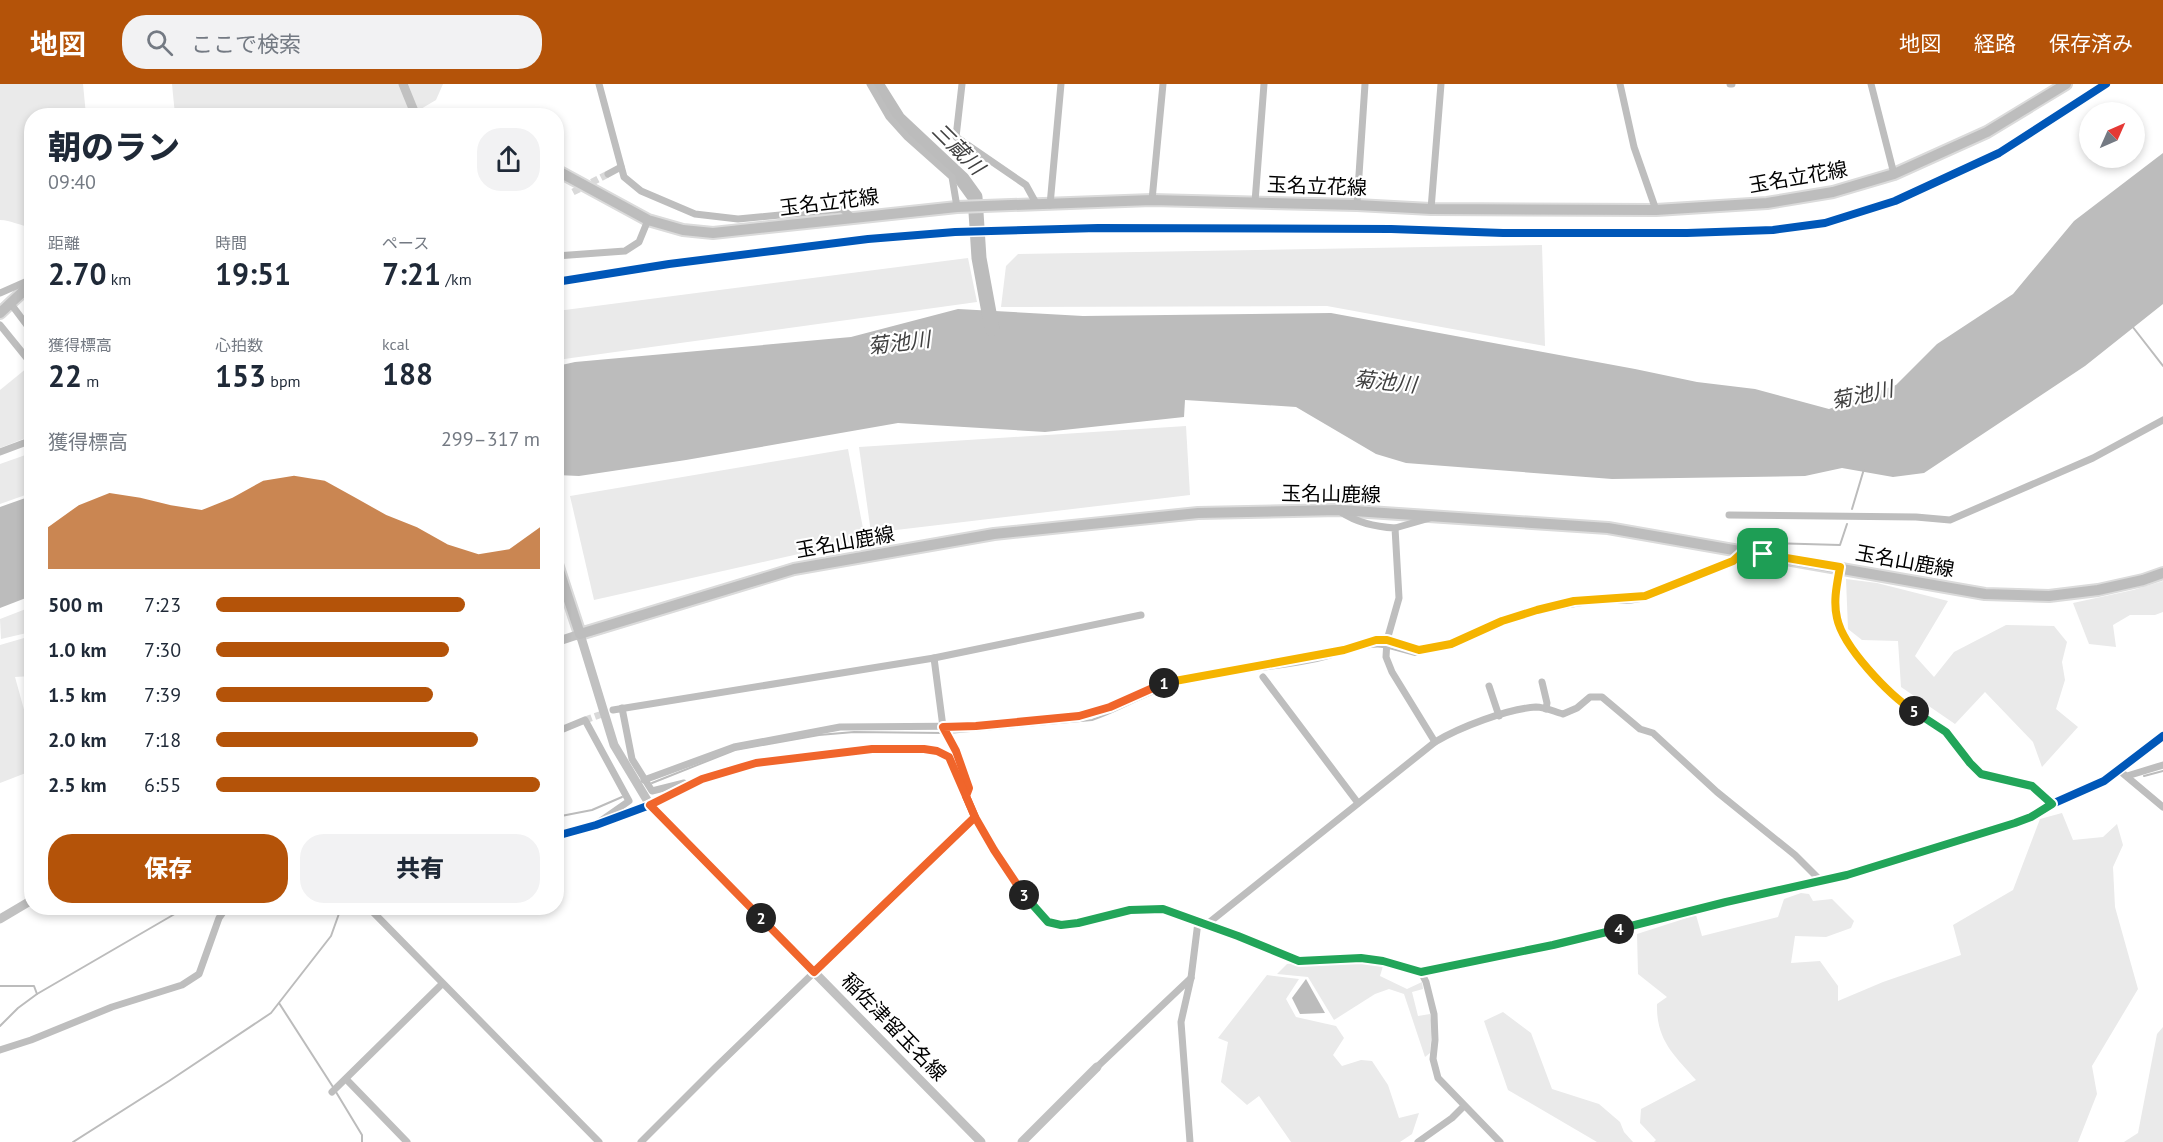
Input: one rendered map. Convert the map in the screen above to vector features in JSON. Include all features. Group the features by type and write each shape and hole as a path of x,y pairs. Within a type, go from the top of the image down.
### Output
{"main road":[{"path":"404,84 413,108"},
{"name":"玉名立花線","path":"564,174 648,220 683,230 712,233 957,207 1152,200 1431,209 1656,210 1767,204 1833,192 1894,174 1987,132 2065,84"},
{"path":"0,313 24,289"},
{"name":"玉名山鹿線","path":"580,634 794,569 994,534 1198,513 1339,510 1608,528 1984,594 2049,596 2098,590 2163,573"},
{"path":"564,586 580,634 564,639"},
{"name":"稲佐津留玉名線","path":"580,634 614,746 650,805 981,1142"},
{"path":"0,919 24,905"},
{"path":"1022,1142 1097,1067"}],"street":[{"path":"599,84 624,177 641,191 695,214 738,219 842,209 852,217"},
{"path":"870,84 890,117 907,137 952,177 957,207"},
{"path":"962,84 956,137 1026,185 1037,205"},
{"path":"1050,205 1061,84"},
{"path":"1152,200 1163,84"},
{"path":"1254,202 1264,84"},
{"path":"1357,205 1365,84"},
{"path":"1431,209 1441,84"},
{"path":"1620,84 1634,147 1656,210"},
{"path":"1871,84 1894,174"},
{"path":"564,281 669,264 821,245 968,231 1098,228 1687,233 1773,230 1825,223 1894,201 1999,153 2106,84"},
{"path":"608,174 621,167"},
{"path":"564,255 625,251 639,242 648,220"},
{"path":"0,293 24,284"},
{"path":"11,303 24,321"},
{"path":"0,325 24,355"},
{"path":"1729,515 1916,517 1950,520 2092,458 2163,420"},
{"path":"0,452 24,443"},
{"path":"1339,510 1350,517 1384,528 1422,522 1435,516"},
{"path":"1395,528 1399,598 1387,640 1386,657 1392,672 1435,742"},
{"path":"644,780 734,747 840,727 976,726 1079,716 1110,707 1160,684 1344,650 1376,640 1387,640 1419,650 1451,644 1502,621 1555,605 1574,601 1645,596 1733,561 1747,552"},
{"path":"1840,567 1835,599 1839,628 1886,688 1906,705 1946,732 1981,774 2032,786 2052,804"},
{"path":"613,710 934,658 1141,615"},
{"path":"934,658 943,727 950,738 969,788 966,796"},
{"path":"1263,677 1358,804"},
{"path":"1542,682 1547,703 1546,709"},
{"path":"1489,686 1499,716"},
{"path":"1206,925 1435,742 1452,732 1499,716 1538,707 1563,714 1577,708 1590,697 1602,697 1640,729 1653,733 1717,792 1795,855 1820,880"},
{"path":"622,708 632,759 652,791 756,763 790,758 872,749 924,749 937,751 949,757 975,817 1011,877 1028,901 1048,922 1061,925 1130,910 1163,909 1299,961 1361,958 1383,961 1421,972 1553,945 1847,875 2015,823 2104,781 2120,771 2163,735"},
{"path":"564,729 585,720 629,801 605,816 596,825"},
{"path":"2127,776 2163,765"},
{"path":"2120,771 2163,807"},
{"path":"564,834 596,825 650,805 702,779"},
{"path":"641,1142 975,817"},
{"path":"0,1050 31,1040 112,1006 182,985 199,974 221,915"},
{"path":"376,915 599,1142"},
{"path":"1190,1142 1180,1023 1191,978 1198,922"},
{"path":"1421,972 1426,981 1434,1014 1433,1059 1438,1078 1500,1142"},
{"path":"1097,1067 1191,978"},
{"path":"332,1092 442,984"},
{"path":"346,1079 407,1142"},
{"path":"1418,1142 1452,1118 1464,1106"}],"shaded area":[{"path":"0,84 83,84 85,108 24,108 24,225 0,220"},
{"path":"172,84 443,84 436,100 422,108 174,108"},
{"path":"1542,245 1545,346 1327,306 1001,307 1006,266 1018,254"},
{"path":"968,258 977,302 564,359 564,310"},
{"path":"24,370 24,439 0,448 0,390"},
{"path":"1186,426 1190,495 871,533 859,447"},
{"path":"848,449 865,539 594,600 570,496"},
{"path":"24,455 24,495 0,504 0,464"},
{"path":"1846,579 1877,583 1948,601 1915,656 1934,677 1954,652 2006,625 2054,626 2067,642 2062,662 2065,680 2056,709 2078,727 2042,767 2033,742 1985,692 1955,724 1901,687 1898,641 1862,640 1848,629"},
{"path":"2163,581 2163,612 2155,615 2130,615 2113,625 2116,647 2089,644 2073,603"},
{"path":"24,610 24,634 1,639 0,619"},
{"path":"24,638 24,676 15,677 24,710 24,774 0,783 0,645"},
{"path":"2062,813 2073,840 2103,837 2117,824 2123,845 2113,867 2115,907 2138,989 2092,1066 2097,1094 2078,1142 1654,1142 1656,1140 1640,1123 1641,1109 1696,1080 1663,1037 1657,1017 1657,1004 1667,997 1638,974 1637,934 1696,915 1702,936 1778,917 1784,899 1801,893 1809,894 1813,901 1832,899 1854,921 1851,928 1826,937 1795,936 1791,963 1820,961 1838,986 1838,1001 1883,982 1961,955 1953,925 2013,890 2040,819"},
{"path":"1363,961 1383,966 1380,976 1407,989 1422,982 1423,989 1412,992 1418,1016 1430,1014 1432,1026 1430,1053 1425,1057 1404,994 1389,989 1375,994 1334,1020 1308,977 1277,974 1287,964 1309,965"},
{"path":"1267,975 1299,979 1286,999 1296,1017 1336,1026 1344,1038 1333,1055 1342,1066 1361,1060 1372,1061 1388,1085 1399,1118 1419,1113 1412,1134 1400,1142 1291,1142 1259,1096 1247,1105 1221,1082 1228,1042 1218,1038"},
{"path":"1503,1012 1531,1033 1552,1089 1599,1104 1620,1122 1624,1132 1633,1142 1597,1142 1508,1090 1484,1021"},
{"path":"2163,1027 2163,1142 2124,1142 2138,1133 2157,1034"}],"water":[{"name":"菊池川","path":"2163,153 2163,304 2085,366 1924,473 1893,477 1842,468 1805,476 1612,479 1406,463 1376,454 1296,407 1185,400 1184,417 1045,432 898,423 686,460 579,476 564,475 564,364 851,337 958,309 1083,316 1331,313 1697,382 1755,389 1829,409 1896,385 1937,344 2013,294 2074,221"},
{"path":"24,498 24,599 0,608 0,507"},
{"path":"1306,979 1325,1013 1300,1014 1292,998"}],"waterway":[{"name":"三蔵川","path":"876,84 898,119 962,179 975,197 979,258 992,329"},
{"path":"2132,326 2163,366"},
{"path":"1852,509 1864,469"},
{"path":"1762,550 1773,543 1840,545 1847,524"},
{"path":"1671,589 1749,558"},
{"path":"1528,616 1580,605 1631,603 1652,597"},
{"path":"1389,648 1415,655 1450,646"},
{"path":"948,733 1092,720 1155,692 1177,685 1229,674 1300,664 1360,649 1383,647"},
{"path":"652,783 735,750 819,735 854,732 943,733"},
{"path":"2144,776 2163,771"},
{"path":"564,815 592,810 622,797"},
{"path":"37,994 173,915"},
{"path":"73,1142 271,1013 331,936 338,915"},
{"path":"0,986 34,986 37,994 18,1008 0,1026"},
{"path":"279,1003 333,1087"},
{"path":"336,1092 362,1135 362,1142"}],"tunnel":[{"path":"573,192 608,174"},
{"path":"585,720 608,712"}],"cycle path":[{"path":"564,281 669,264 868,239 955,232 1098,228 1391,229 1503,233 1687,233 1773,230 1825,223 1895,201 1999,153 2106,84"},
{"path":"564,834 596,825 650,805 702,779 756,763 872,749 937,751 949,757 975,817 994,851 1028,901 1048,922 1061,925 1130,910 1163,909 1299,961 1361,958 1383,961 1421,972 1553,945 1726,901 1847,875 2015,823 2032,817 2052,804 2104,781 2163,736"}],"route":[{"path":"1763,554 1744,551 1733,561 1645,596 1574,601 1537,610 1502,621 1451,644 1419,650 1387,640 1376,640 1344,650 1160,684 1110,707 1079,716 943,727 956,751 969,788 966,796 975,817 814,972 650,805 702,779 756,763 872,749 937,751 949,757 975,817 994,850 1028,901 1048,922 1061,925 1130,910 1163,909 1299,961 1361,958 1383,961 1421,972 1553,945 1847,875 2015,823 2031,817 2052,804 2032,786 2007,778 1981,774 1946,732 1906,705 1886,688 1839,628 1835,599 1840,567 1763,554"}]}
